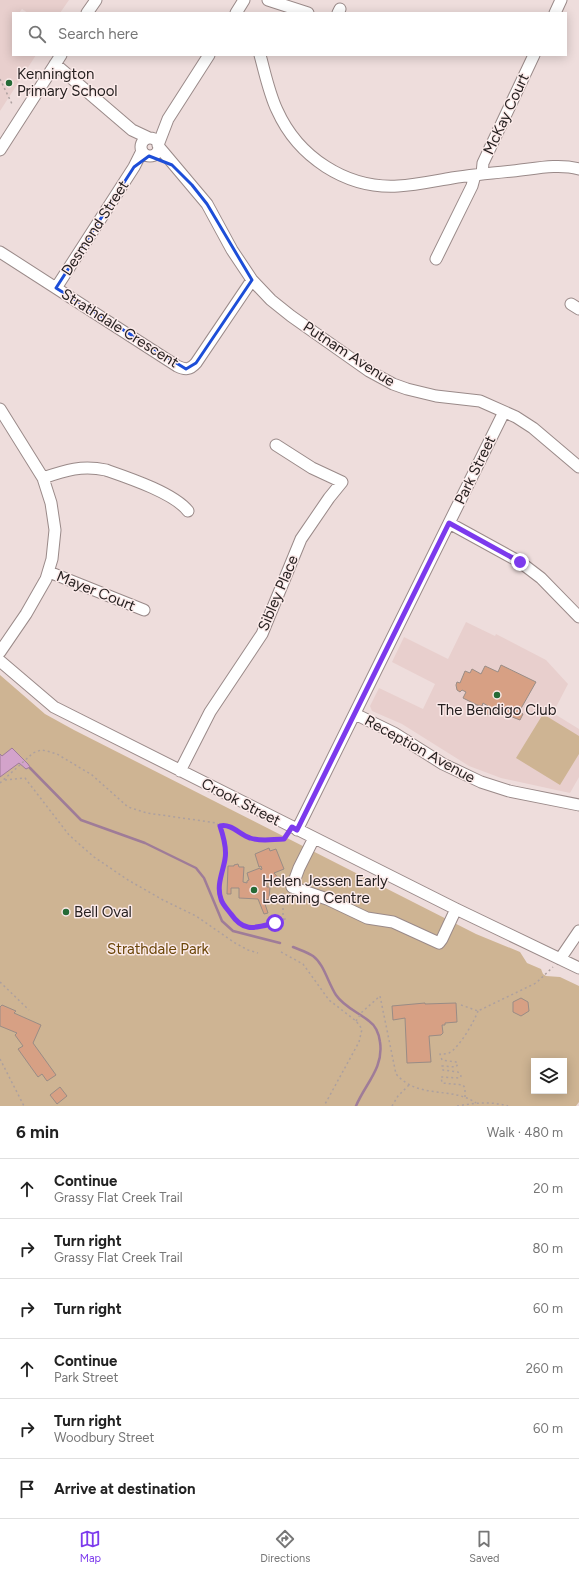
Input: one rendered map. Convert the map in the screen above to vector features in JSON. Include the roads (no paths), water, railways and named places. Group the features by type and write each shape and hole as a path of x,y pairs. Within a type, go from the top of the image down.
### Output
{"street":[{"path":"88,12 96,0"},
{"path":"237,12 244,0"},
{"path":"268,0 305,12"},
{"path":"555,12 561,0"},
{"path":"150,147 208,56"},
{"path":"260,56 273,100 289,132 304,149 331,170 360,182 385,186 410,185 479,174 561,167 579,169"},
{"name":"McKay Court","path":"436,259 479,174 534,56"},
{"path":"0,150 58,60"},
{"name":"Putnam Avenue","path":"58,60 192,185 207,204 232,250 252,280 271,300 380,378 407,390 421,394 480,401 525,423 579,467"},
{"name":"Desmond Street","path":"56,288 134,167 150,147"},
{"name":"Strathdale Crescent","path":"0,252 177,366 186,369 192,367 196,363 252,280"},
{"path":"0,409 43,478 51,503 55,530 49,572 35,599 0,652"},
{"name":"Park Street","path":"295,829 355,714 504,412"},
{"name":"Sibley Place","path":"180,771 210,712 262,634 301,539 329,498 342,482 312,468 276,445"},
{"path":"43,478 81,467 106,470 172,497 184,505 188,512"},
{"path":"449,523 520,562 541,578 579,617"},
{"name":"Mayer Court","path":"49,572 144,610"},
{"name":"Crook Street","path":"0,661 54,707 295,829 579,968"},
{"name":"Reception Avenue","path":"355,714 394,733 443,764 481,782 509,791 579,805"},
{"path":"314,838 299,868 292,887 327,899 367,918 393,922 439,943 456,909"},
{"path":"560,959 579,931"}],"waterway":[{"path":"30,768 81,820 145,843 196,868 204,878 222,921 233,931 280,943"},
{"path":"293,947 308,953 317,959 339,999 371,1023 378,1033 380,1051 377,1068 356,1106"}],"place":[{"name":"Kennington Primary School","path":"9,83"},
{"name":"The Bendigo Club","path":"497,695"},
{"name":"Helen Jessen Early Learning Centre","path":"254,890"},
{"name":"Bell Oval","path":"66,912"}],"park label":[{"name":"Strathdale Park","path":"158,949"}]}
